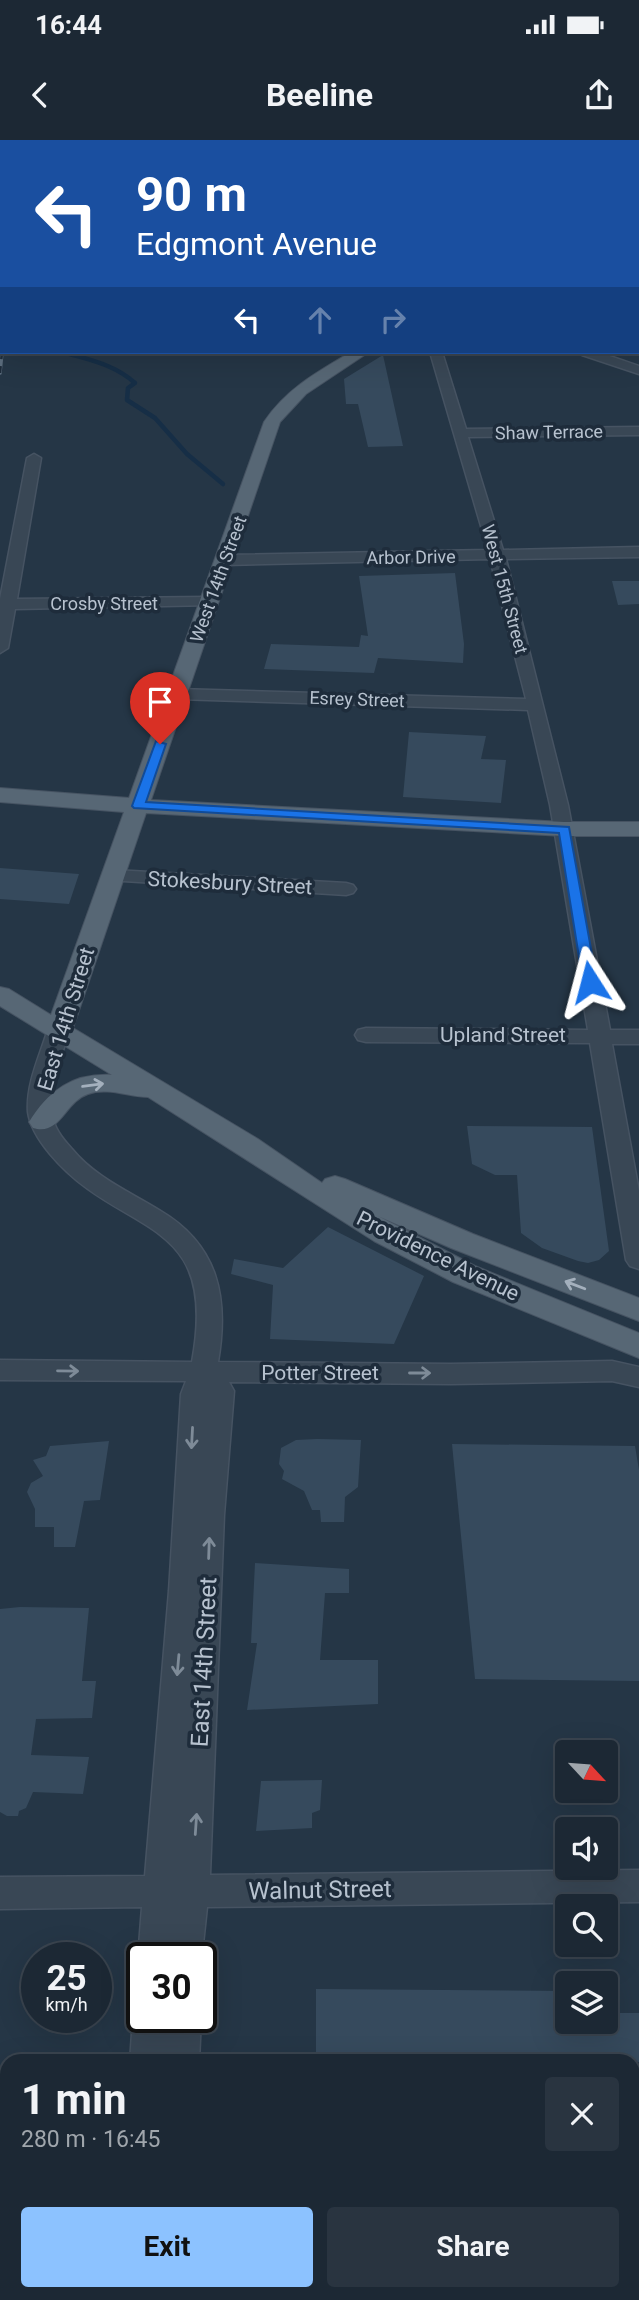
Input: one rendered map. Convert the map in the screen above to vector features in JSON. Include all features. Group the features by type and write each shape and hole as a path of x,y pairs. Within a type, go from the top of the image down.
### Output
{"main road":[{"name":"West 14th Street","path":"138,806 272,422 288,400 358,354"},
{"path":"0,795 138,806 564,829 639,829"},
{"name":"East 14th Street","path":"59,1029 138,806"},
{"name":"Providence Avenue","path":"0,995 248,1146 296,1180 385,1234 464,1274 639,1346"},
{"path":"43,1122 64,1096 95,1083 158,1091"},
{"name":"Providence Avenue","path":"248,1146 462,1241 639,1310"}],"street":[{"name":"West 15th Street","path":"437,354 497,555 536,705 564,829 639,1260"},
{"path":"592,354 639,370"},
{"name":"Shaw Terrace","path":"459,433 639,431"},
{"path":"0,648 5,604 34,458"},
{"name":"Arbor Drive","path":"225,560 639,552"},
{"name":"Crosby Street","path":"5,604 208,602"},
{"name":"Esrey Street","path":"177,694 536,705"},
{"name":"Stokesbury Street","path":"114,876 346,889"},
{"name":"East 14th Street","path":"59,1029 42,1093 40,1113 46,1131 65,1159 83,1174 174,1230 191,1246 202,1267 208,1292 210,1315 205,1372 194,1394 196,1591 175,1892 160,1942"},
{"name":"Upland Street","path":"366,1035 639,1037"},
{"name":"Potter Street","path":"0,1370 451,1374 612,1371 639,1377"},
{"name":"Walnut Street","path":"0,1893 639,1886"},
{"name":"East 14th Street","path":"175,1892 184,1942"},
{"path":"149,2054 150,2033"},
{"path":"181,2054 182,2033"}],"building":[{"path":"383,355 403,446 368,447 358,404 346,404 344,379"},
{"path":"455,573 464,644 463,663 378,658 374,673 264,669 271,644 359,647 361,635 368,636 359,576"},
{"path":"612,581 639,581 639,604 618,605"},
{"path":"409,732 486,736 481,759 506,760 501,803 403,797"},
{"path":"0,868 79,874 69,904 0,899"},
{"path":"467,1126 592,1127 609,1251 599,1260 588,1263 578,1261 542,1248 521,1233 517,1175 495,1175 472,1164"},
{"path":"328,1227 424,1276 394,1344 270,1339 273,1285 231,1274 234,1259 283,1268"},
{"path":"296,1440 361,1440 358,1487 345,1497 344,1522 321,1522 320,1510 312,1510 304,1491 282,1479 284,1471 279,1464 281,1448"},
{"path":"109,1441 100,1500 84,1501 75,1547 54,1547 54,1527 35,1527 35,1509 27,1492 31,1483 43,1476 33,1460 46,1456 50,1446"},
{"path":"452,1444 635,1446 639,1470 639,1681 475,1679"},
{"path":"255,1563 349,1569 349,1593 325,1593 320,1660 378,1660 378,1704 247,1710 257,1643 251,1643"},
{"path":"89,1608 82,1681 96,1681 92,1718 36,1719 31,1755 89,1757 83,1794 33,1792 26,1808 19,1811 18,1816 7,1816 0,1812 0,1609"},
{"path":"322,1780 320,1810 312,1813 312,1828 256,1831 261,1781"},
{"path":"316,1989 555,1991 555,2034 618,2034 618,2013 639,2013 639,2054 316,2054"}],"waterway":[{"path":"70,354 110,367 135,383 128,388 127,400 155,418 187,454 223,484"}],"railway":[{"path":"0,373 2,354"}],"route":[{"path":"160,744 138,806 564,829 590,982"}]}
